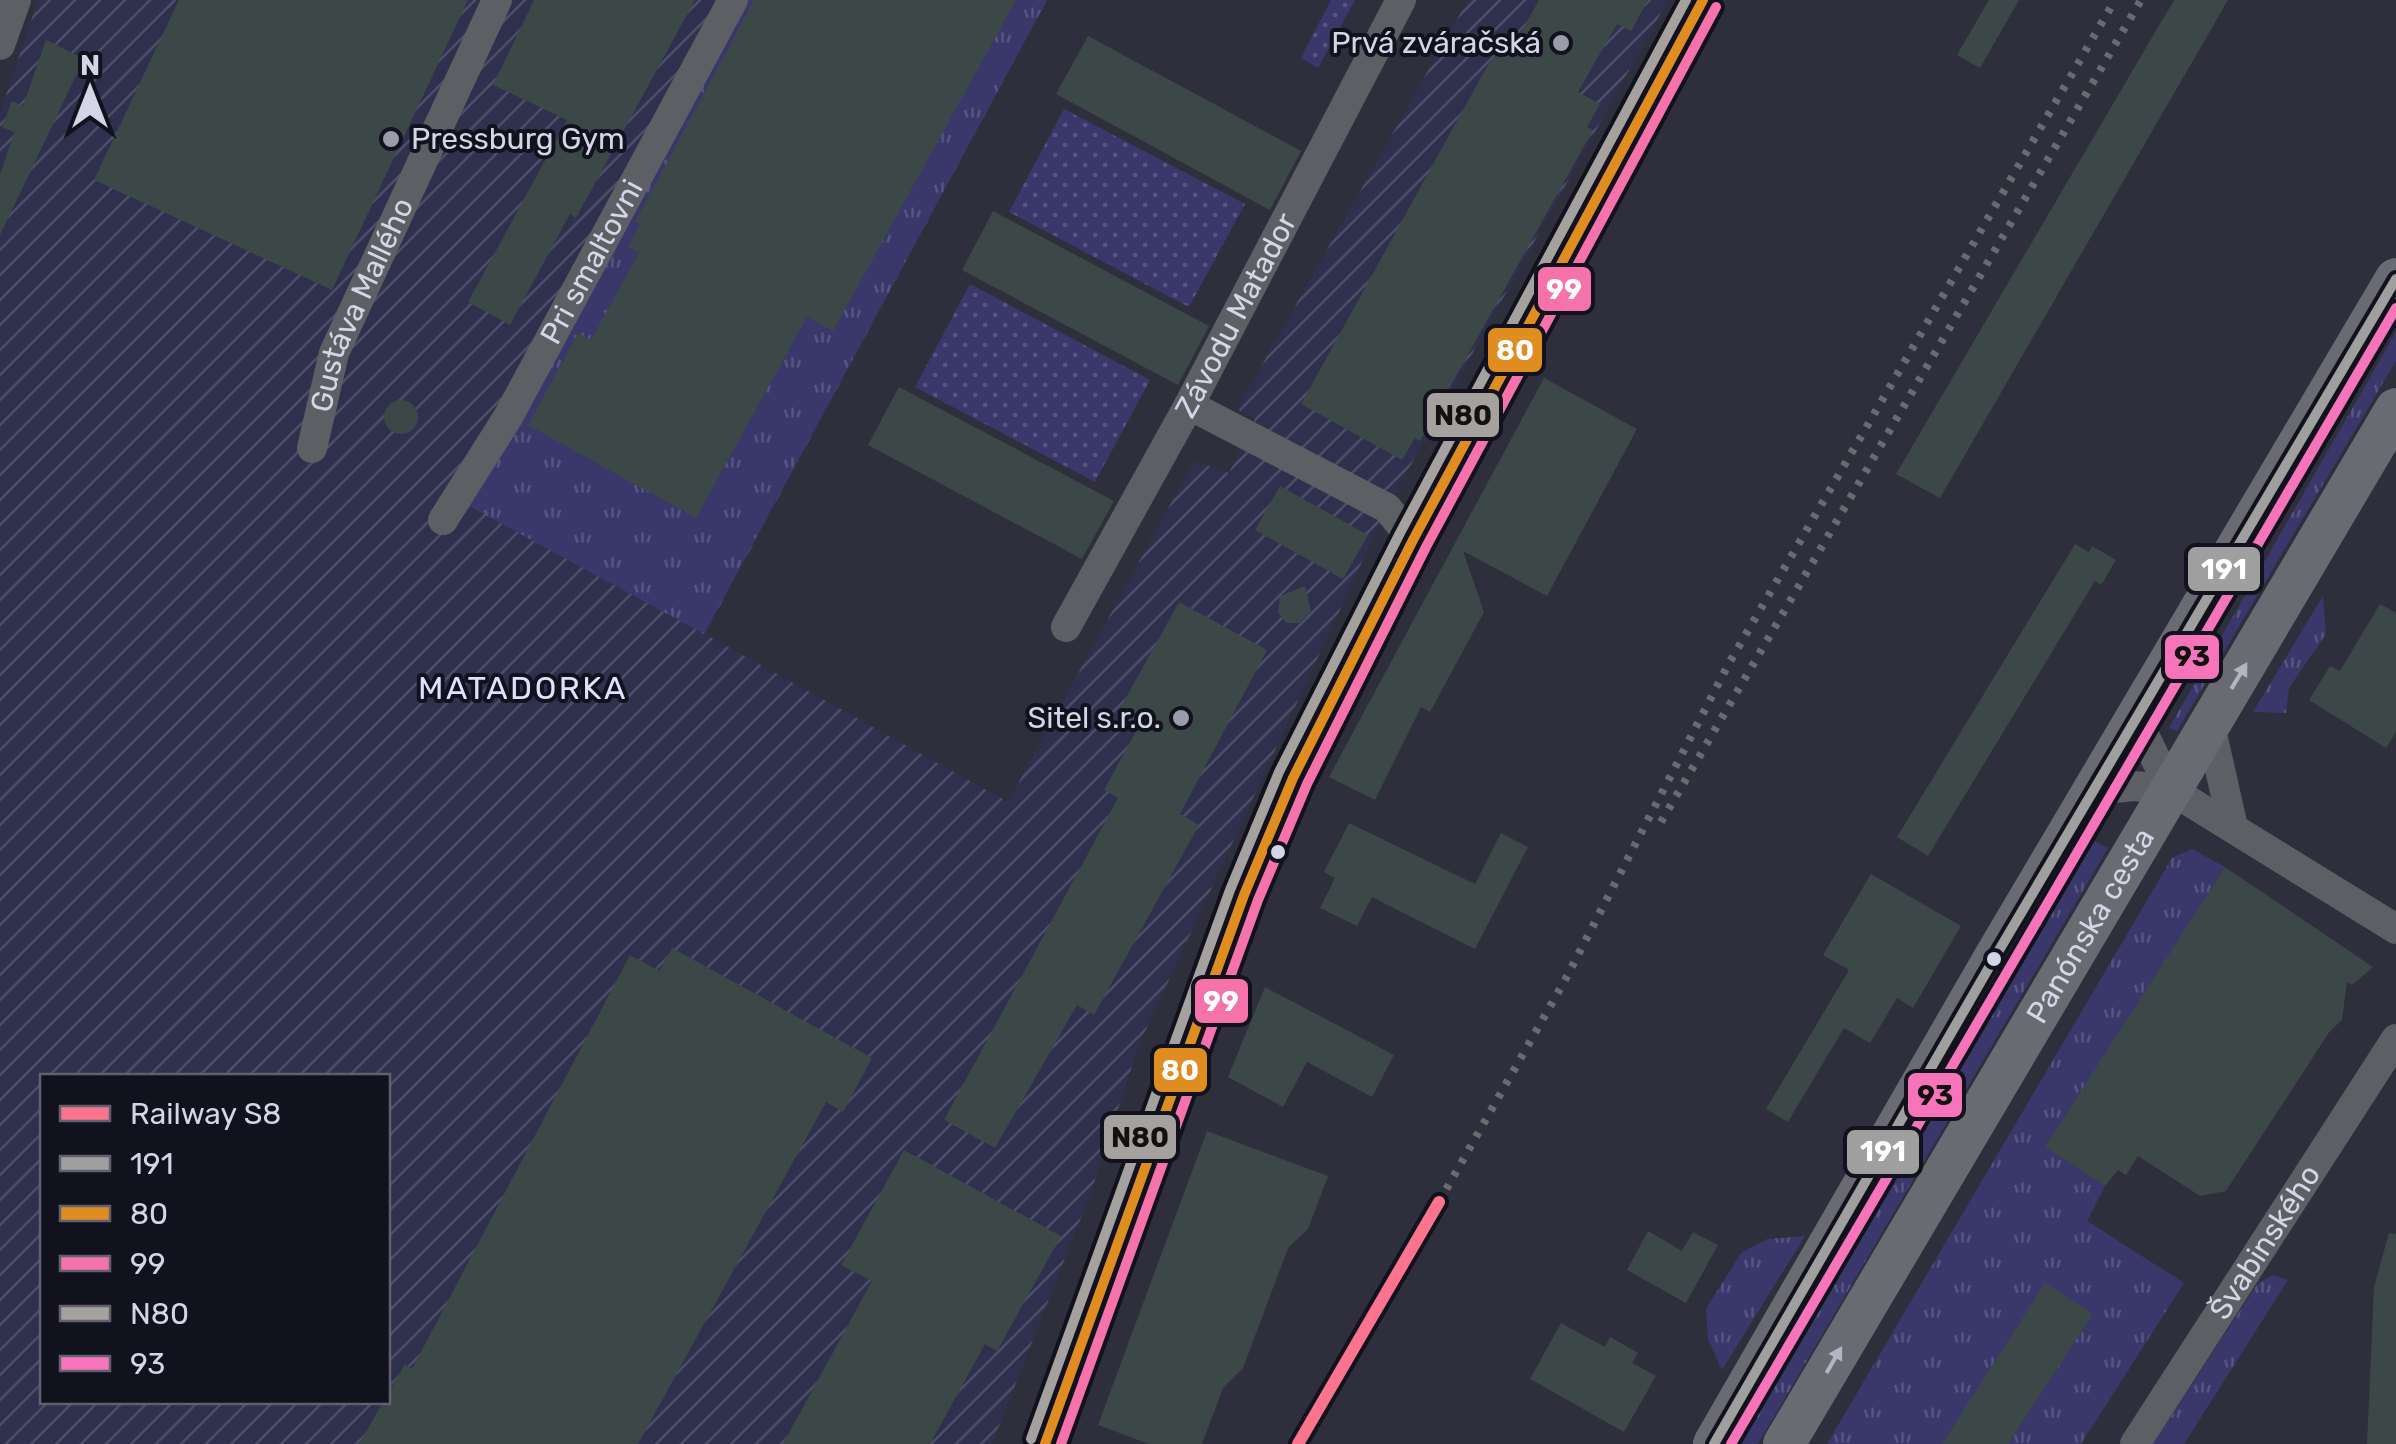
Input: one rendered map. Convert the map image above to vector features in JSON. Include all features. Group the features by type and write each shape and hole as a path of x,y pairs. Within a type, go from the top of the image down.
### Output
{"main road":[{"path":"1714,1444 2396,279"},
{"name":"Panónska cesta","path":"1784,1444 2396,409"}],"street":[{"path":"0,46 16,0"},
{"name":"Gustáva Mallého","path":"312,448 334,353 498,0"},
{"name":"Pri smaltovni","path":"444,520 508,417 733,0"},
{"name":"Závodu Matador","path":"1066,626 1189,404 1401,0"},
{"path":"1044,1444 1261,850 1338,683 1703,0"},
{"path":"1189,404 1387,508 1413,540"},
{"path":"2137,721 2171,790"},
{"path":"2210,724 2234,827"},
{"path":"2096,790 2134,786 2171,790 2396,930"},
{"name":"Švabinského","path":"2134,1444 2396,1039"}],"shaded area":[{"path":"38,0 1047,0 705,634 1008,802 1194,461 1229,473 1255,419 1237,409 1468,0 1668,0 1387,508 1139,1045 1090,1195 992,1444 0,1444 0,113"}],"green space":[{"path":"733,0 1047,0 704,634 458,500"},
{"path":"1331,0 1355,0 1318,68 1301,58"},
{"path":"1064,109 1245,204 1189,307 1009,212"},
{"path":"970,284 1150,380 1095,482 915,387"},
{"path":"2396,332 2396,361 2177,731 2169,728"},
{"path":"2323,596 2326,634 2289,688 2286,713 2253,712"},
{"path":"2094,841 2108,848 1758,1444 1739,1444"},
{"path":"2192,849 2225,867 2046,1147 2105,1186 2087,1221 2184,1283 2081,1444 1827,1444 2172,858"},
{"path":"1805,1236 1722,1370 1708,1339 1706,1309 1741,1253 1767,1239"},
{"path":"2273,1275 2288,1280 2184,1444 2153,1444 2258,1283"}],"building":[{"path":"179,0 468,0 332,290 94,180"},
{"path":"534,0 695,0 576,218 570,214 510,325 468,302 567,120 493,85"},
{"path":"754,0 1016,0 833,331 807,317 696,518 528,425 578,333 591,340 639,253 628,247 640,224 635,222"},
{"path":"1539,0 1648,0 1631,31 1617,24 1578,92 1600,104 1587,127 1593,130 1420,441 1415,438 1402,460 1301,404 1485,70 1499,49 1509,54"},
{"path":"1989,0 2019,0 1980,68 1957,55"},
{"path":"2174,0 2228,0 1940,498 1896,474"},
{"path":"1088,36 1301,151 1270,210 1056,94"},
{"path":"46,40 84,59 0,235 0,175 14,132 2,127 12,101 23,106"},
{"path":"993,211 1209,326 1178,385 962,270"},
{"path":"1544,378 1637,429 1547,596 1463,551 1484,612 1430,712 1421,707 1375,800 1329,777"},
{"path":"899,387 1114,501 1082,559 868,445"},
{"path":"401,400 413,405 418,417 413,429 401,434 389,429 384,417 389,405"},
{"path":"1280,486 1368,535 1343,579 1255,530"},
{"path":"2075,544 2089,552 2092,546 2116,560 2101,585 2095,581 1928,856 1897,837"},
{"path":"1305,586 1311,612 1299,623 1286,623 1278,612 1280,596"},
{"path":"1179,602 1267,650 1180,814 1199,825 1094,1015 1077,1005 995,1148 944,1120 1118,798 1104,790 1140,724 1118,712"},
{"path":"2380,604 2396,613 2396,732 2386,748 2309,700 2330,666 2340,671"},
{"path":"1349,823 1475,884 1501,833 1528,847 1475,949 1372,897 1357,926 1320,908 1335,878 1324,872"},
{"path":"2225,867 2373,967 2352,985 2347,982 2342,1020 2330,1031 2226,1191 2200,1196 2138,1156 2126,1175 2118,1170 2105,1186 2045,1147"},
{"path":"1871,874 1961,926 1913,1008 1897,998 1870,1043 1844,1028 1788,1122 1766,1109 1849,970 1823,955"},
{"path":"672,948 872,1058 843,1112 826,1102 638,1444 359,1444 382,1404 390,1404 390,1390 405,1364 412,1369 630,955 659,971"},
{"path":"1265,987 1394,1055 1372,1097 1307,1062 1283,1107 1228,1077"},
{"path":"1207,1131 1328,1176 1308,1229 1288,1248 1243,1368 1223,1388 1202,1444 1149,1444 1098,1425"},
{"path":"904,1150 1061,1236 997,1351 985,1344 930,1444 783,1444 872,1281 841,1265"},
{"path":"1648,1231 1682,1251 1693,1232 1718,1245 1686,1303 1627,1270"},
{"path":"2389,1233 2396,1234 2396,1444 2367,1444 2374,1287"},
{"path":"2045,1283 2093,1314 2008,1444 1942,1444"},
{"path":"1561,1323 1605,1347 1610,1337 1638,1353 1632,1363 1656,1376 1624,1432 1530,1379"}],"railway":[{"path":"1439,1202 1565,980 1728,665 2115,0"},
{"path":"1661,822 2141,0"}],"rail line":[{"name":"S8","path":"1298,1444 1439,1202"}],"transit line":[{"name":"N80","path":"1031,1439 1230,890 1279,772 1400,533 1686,0"},
{"name":"80","path":"1045,1444 1244,895 1293,778 1413,540 1703,0"},
{"name":"99","path":"1061,1444 1258,900 1307,784 1426,547 1716,7"},
{"name":"191","path":"1714,1444 1995,957 2396,279"},
{"name":"93","path":"1731,1444 2396,308"}],"place":[{"name":"Prvá zváračská","path":"1561,43"},
{"name":"Pressburg Gym","path":"391,139"},
{"name":"Sitel s.r.o.","path":"1181,718"}],"district":[{"name":"MATADORKA","path":"523,688"}]}
